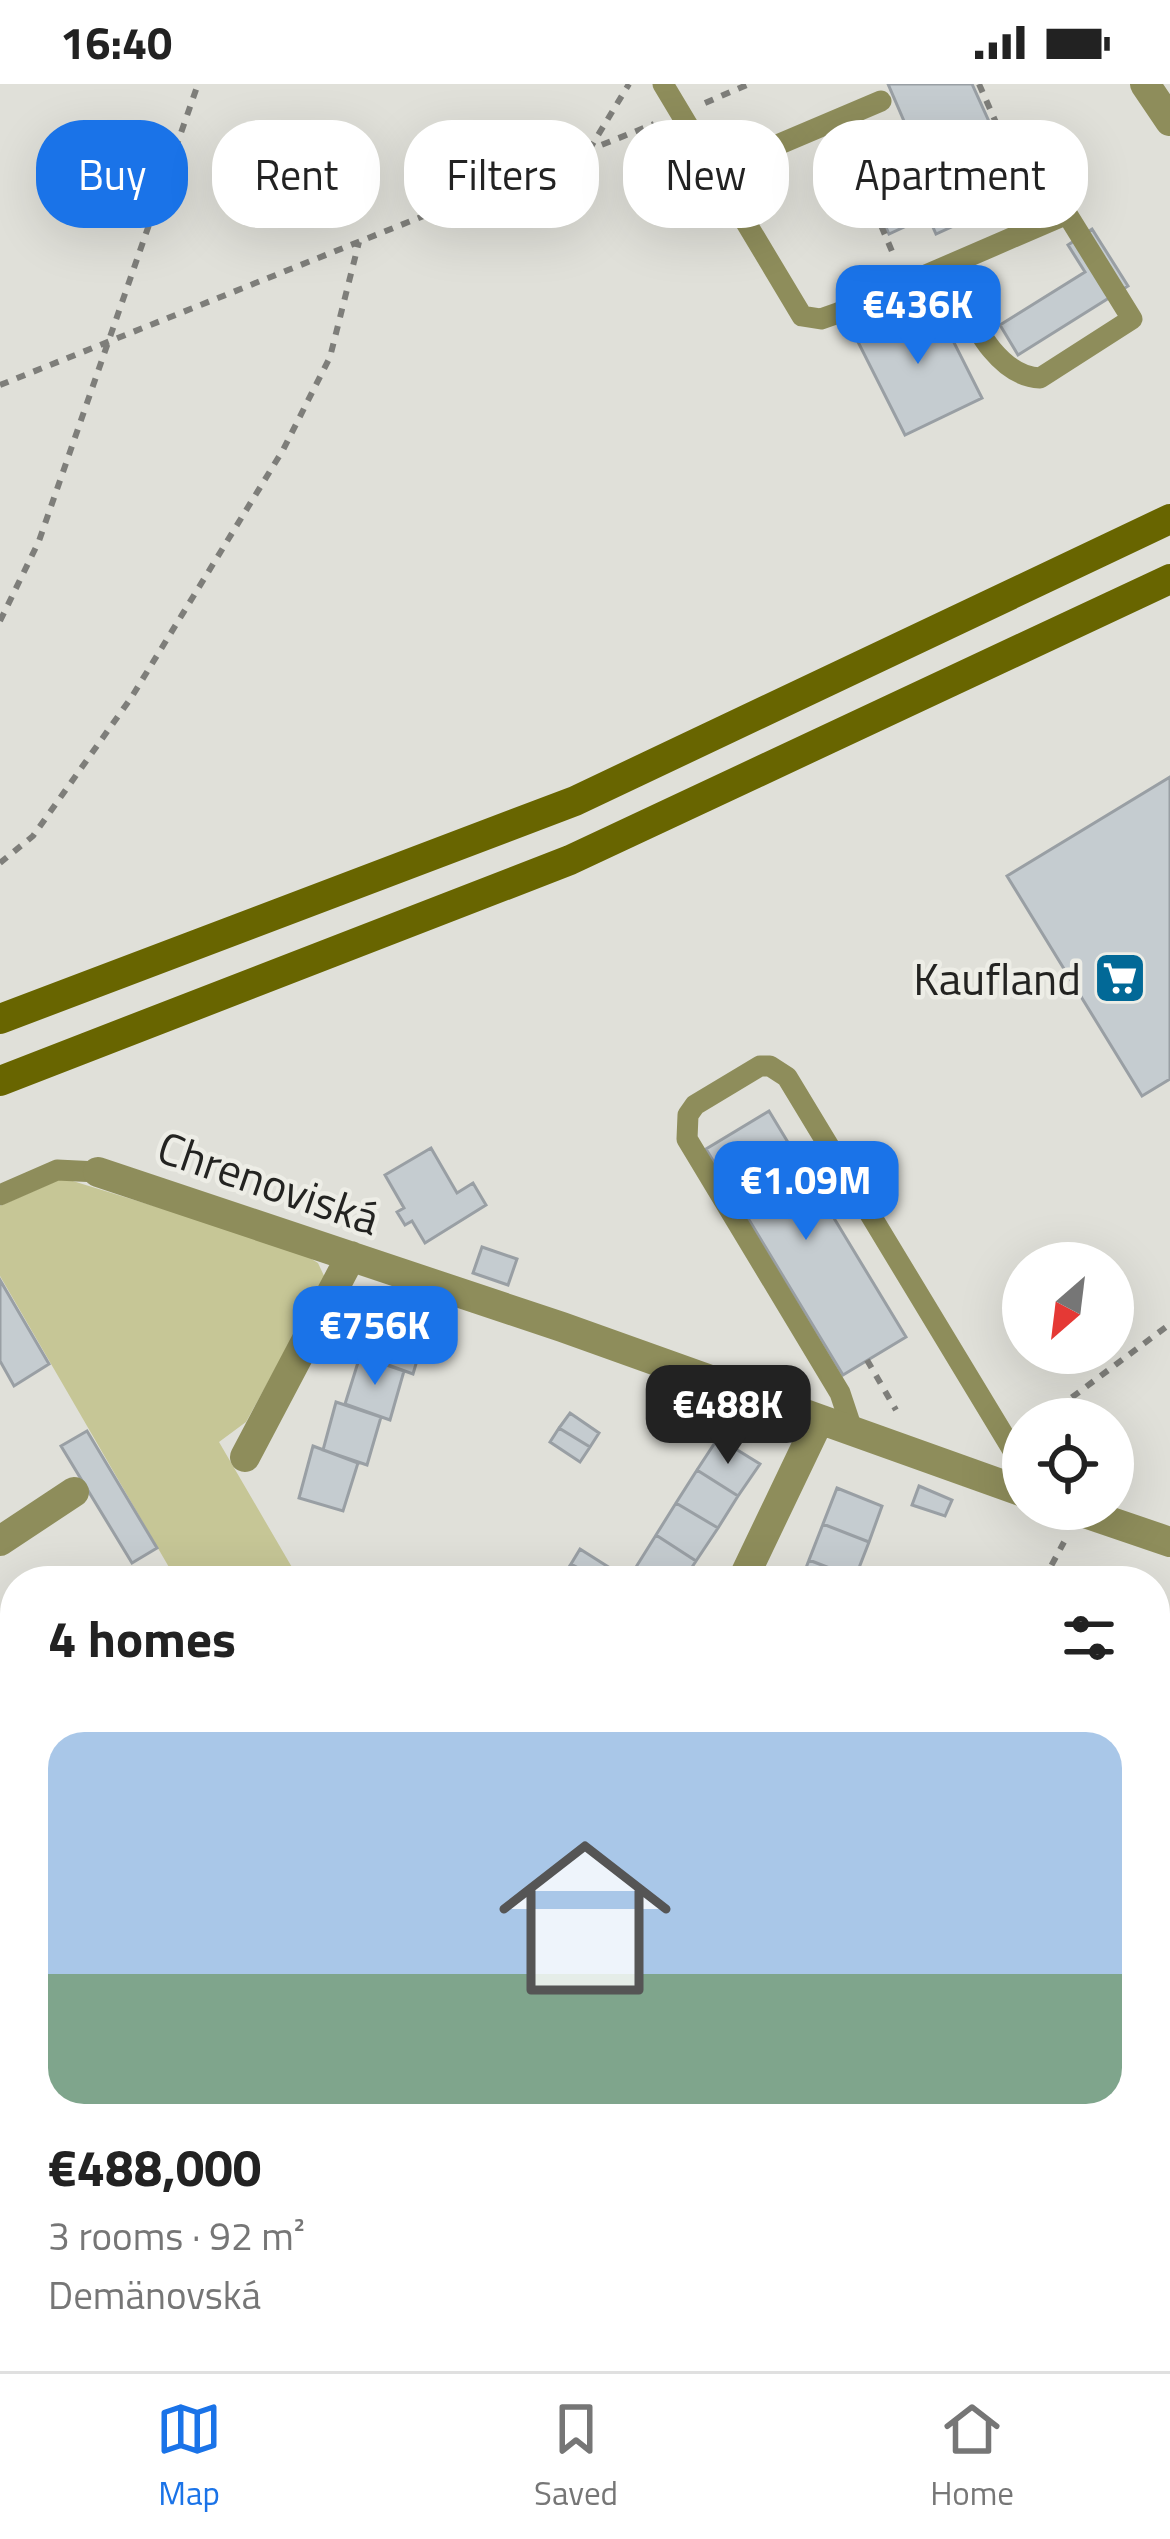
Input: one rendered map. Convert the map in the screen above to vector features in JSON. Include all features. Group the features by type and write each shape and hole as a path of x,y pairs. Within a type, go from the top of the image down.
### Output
{"main road":[{"path":"0,1019 575,801 1170,519"},
{"path":"0,1081 570,860 1170,579"}],"street":[{"path":"1145,84 1170,122"},
{"name":"Chrenoviská","path":"98,1172 1002,1485"},
{"path":"245,1457 351,1256"},
{"path":"749,1566 819,1420"},
{"path":"0,1541 74,1492"},
{"path":"1134,1530 1170,1542"}],"lane":[{"path":"663,84 685,120"},
{"path":"789,139 881,101"},
{"path":"750,228 802,316 821,320 1067,214 1132,319 1040,378 1026,378 999,359 943,268"},
{"path":"853,1432 840,1393 687,1139 688,1115 695,1106 760,1066 770,1066 787,1077 1002,1432"},
{"path":"0,1196 57,1170 98,1172"}],"path":[{"path":"0,621 39,541 198,84"},
{"path":"599,132 629,84"},
{"path":"599,148 749,84"},
{"path":"979,84 995,120"},
{"path":"0,385 404,224"},
{"path":"881,228 893,256 912,249"},
{"path":"0,863 33,836 131,698 283,450 329,357 359,242"},
{"path":"1071,1398 1170,1324"},
{"path":"867,1360 899,1415"},
{"path":"1050,1566 1067,1530"}],"green space":[{"path":"63,1178 297,1250 318,1263 325,1278 246,1422 219,1442 291,1566 168,1566 0,1276 0,1206"}],"building":[{"path":"888,84 972,84 988,120 904,120"},
{"path":"1092,229 1128,286 1018,355 1000,325 1085,272 1068,245"},
{"path":"932,299 982,398 905,435 855,336"},
{"name":"Kaufland","path":"1170,777 1170,1079 1142,1096 1007,876"},
{"path":"769,1111 906,1337 843,1375 706,1149"},
{"path":"431,1148 457,1193 473,1183 486,1205 425,1243 412,1221 405,1225 397,1212 404,1208 385,1175"},
{"path":"482,1247 517,1259 508,1285 473,1273"},
{"path":"0,1280 49,1364 14,1386 0,1361"},
{"path":"382,1311 428,1323 413,1374 369,1358"},
{"path":"360,1356 404,1371 390,1420 345,1404"},
{"path":"671,1390 703,1408 693,1425 662,1406"},
{"path":"336,1402 381,1417 367,1465 323,1450"},
{"path":"570,1413 599,1433 590,1447 559,1428"},
{"path":"559,1428 590,1447 580,1462 550,1442"},
{"path":"87,1431 157,1548 132,1563 61,1446"},
{"path":"718,1438 760,1464 738,1496 697,1470"},
{"path":"313,1446 358,1463 343,1511 299,1498"},
{"path":"697,1470 738,1496 718,1528 676,1503"},
{"path":"919,1486 952,1500 945,1516 912,1505"},
{"path":"837,1488 882,1506 869,1542 823,1524"},
{"path":"676,1503 718,1528 696,1561 656,1535"},
{"path":"823,1524 869,1542 860,1566 824,1566 809,1560"},
{"path":"656,1535 696,1561 693,1566 637,1566"},
{"path":"580,1549 607,1566 575,1566 571,1564"}],"place":[{"name":"Kaufland","path":"1120,978"}]}
